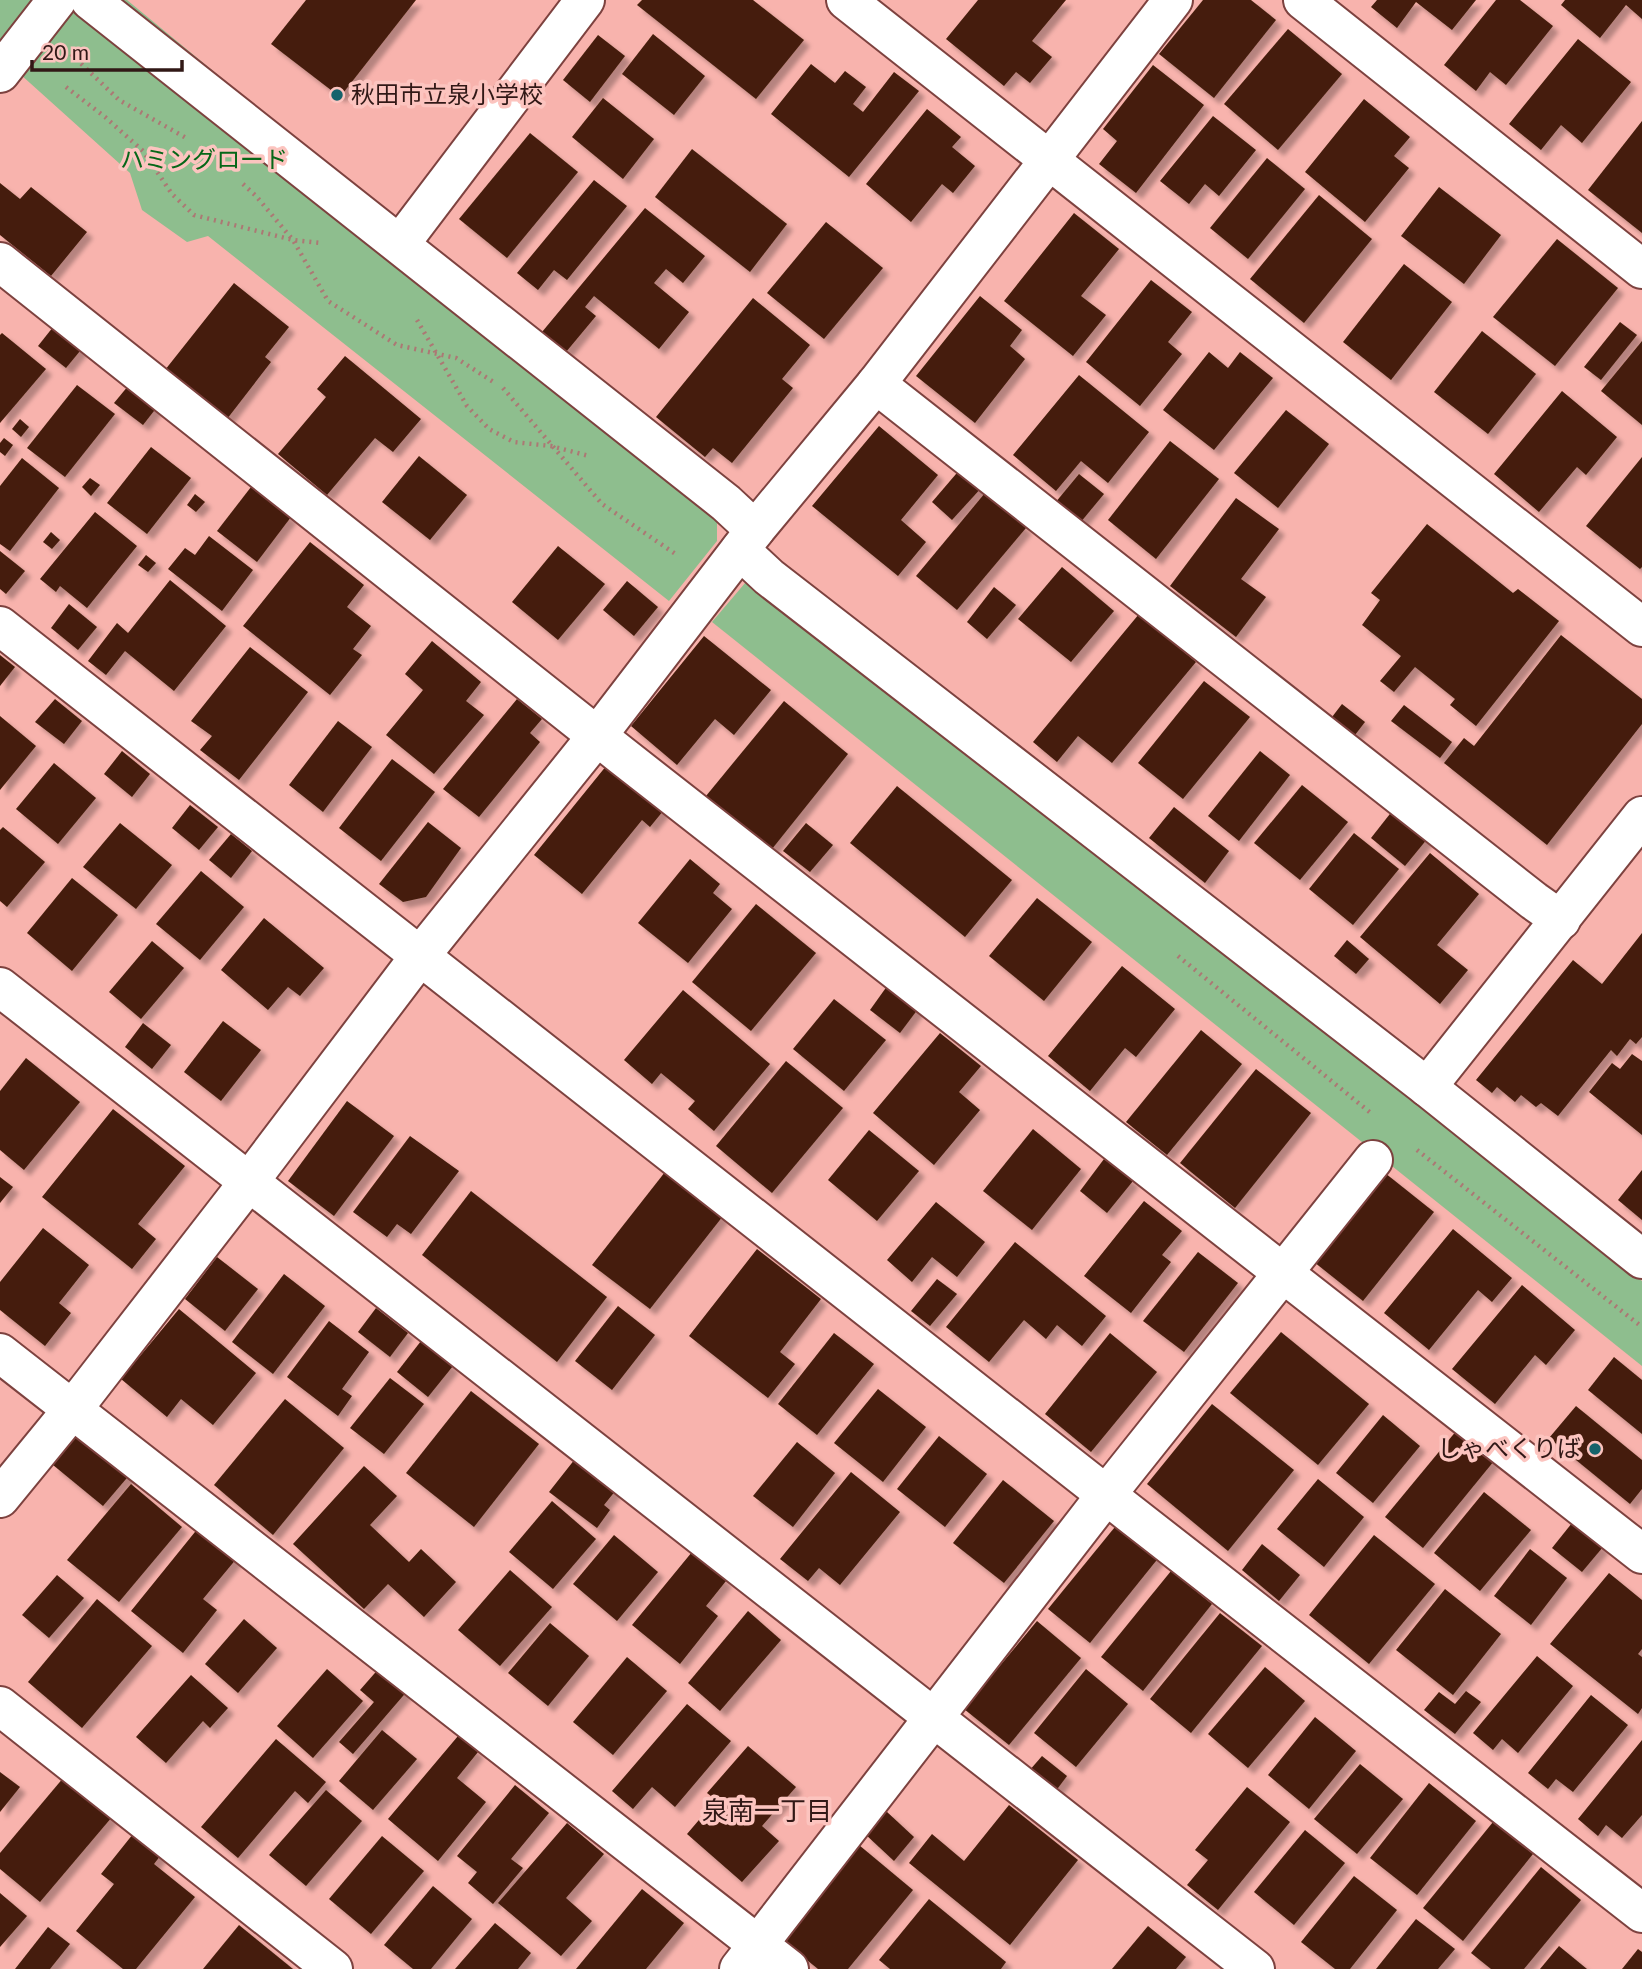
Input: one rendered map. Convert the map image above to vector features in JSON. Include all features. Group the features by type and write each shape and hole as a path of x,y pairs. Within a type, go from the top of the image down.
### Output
{"street":[{"path":"1,70 57,0"},
{"path":"90,0 715,494 780,585 1427,1087 1642,1259"},
{"path":"400,244 585,0"},
{"path":"846,0 1642,627"},
{"path":"0,1498 72,1410 248,1183 420,956 597,736 748,540 876,384 1172,0"},
{"path":"1303,0 1642,269"},
{"path":"0,262 597,736 1642,1555"},
{"path":"876,384 1561,920"},
{"path":"0,626 1106,1496 1642,1913"},
{"path":"1427,1087 1642,816"},
{"path":"0,987 1255,1969"},
{"path":"748,1957 1106,1496 1373,1160"},
{"path":"0,1353 748,1957 789,1969"},
{"path":"0,1706 333,1969"}],"path":[{"path":"66,87 106,117 143,150 172,194 194,215 293,240 325,244"},
{"path":"417,319 467,406 489,429 514,442 551,446 591,456 599,461"}],"green space":[{"name":"ハミングロード","path":"0,0 127,0 717,487 717,541 669,601 208,236 187,242 142,210 130,173 0,56"},
{"path":"751,576 1642,1281 1642,1366 712,622"}],"building":[{"path":"306,0 416,0 340,97 271,44"},
{"path":"642,0 753,0 804,40 756,99 637,5"},
{"path":"978,0 1066,0 1032,41 1052,57 1030,83 1016,72 1004,86 946,39"},
{"path":"1203,0 1251,0 1276,20 1214,98 1159,54"},
{"path":"1377,0 1476,0 1452,30 1416,2 1397,28 1371,7"},
{"path":"1496,0 1520,0 1553,26 1506,85 1490,72 1476,91 1444,65"},
{"path":"1565,0 1642,0 1642,19 1626,5 1600,38 1561,5"},
{"path":"1288,29 1342,74 1278,150 1224,104"},
{"path":"653,34 705,76 674,115 622,74"},
{"path":"598,35 625,56 590,102 563,80"},
{"path":"1578,39 1631,82 1582,143 1561,125 1541,150 1509,124"},
{"path":"811,64 835,83 845,71 866,87 853,104 863,112 894,72 919,91 849,177 771,114"},
{"path":"1153,65 1204,105 1136,193 1099,164 1117,141 1103,129"},
{"path":"603,98 654,139 623,179 572,137"},
{"path":"1364,99 1410,137 1394,156 1409,168 1365,222 1305,172"},
{"path":"927,109 961,137 952,147 975,166 953,193 942,184 911,222 866,184"},
{"path":"1213,116 1256,150 1219,196 1205,184 1189,204 1160,181"},
{"path":"1642,121 1642,233 1588,190"},
{"path":"530,133 578,172 507,258 459,219"},
{"path":"692,149 787,224 750,272 655,197"},
{"path":"1267,158 1305,189 1248,259 1210,228"},
{"path":"594,180 627,206 567,280 554,270 538,290 517,273"},
{"path":"0,183 20,199 31,187 87,232 51,276 0,235"},
{"path":"1439,187 1501,235 1464,284 1401,236"},
{"path":"1319,195 1372,239 1304,323 1250,279"},
{"path":"645,208 705,256 683,283 666,269 654,283 689,312 659,349 594,296 585,307 596,316 566,352 542,332"},
{"path":"1074,213 1119,249 1081,296 1106,315 1073,356 1004,301"},
{"path":"826,222 883,268 824,339 767,293"},
{"path":"1557,239 1618,288 1555,366 1493,317"},
{"path":"1404,264 1452,302 1391,380 1343,342"},
{"path":"1151,280 1192,312 1168,342 1182,354 1140,406 1086,362"},
{"path":"234,283 289,327 265,357 271,362 227,419 165,370"},
{"path":"980,296 1022,330 1010,346 1025,359 975,423 916,376"},
{"path":"753,298 810,345 782,379 793,388 732,463 713,448 705,457 656,417"},
{"path":"57,322 85,345 66,368 38,346"},
{"path":"1620,322 1637,335 1601,380 1584,367"},
{"path":"1482,331 1536,374 1488,434 1434,392"},
{"path":"2,333 46,369 0,423 0,335"},
{"path":"1642,341 1642,425 1601,391"},
{"path":"1209,352 1228,368 1240,352 1273,378 1214,450 1163,410"},
{"path":"345,356 421,419 393,452 375,438 327,495 278,454 326,397 317,389"},
{"path":"1079,375 1149,432 1108,483 1081,461 1056,491 1013,455"},
{"path":"133,380 161,402 143,425 114,403"},
{"path":"77,385 115,414 65,477 27,448"},
{"path":"1562,391 1617,437 1586,475 1577,467 1539,512 1494,474"},
{"path":"1286,410 1329,444 1278,508 1234,473"},
{"path":"20,419 29,427 21,437 12,429"},
{"path":"879,426 938,475 901,520 926,542 898,576 812,506"},
{"path":"4,438 13,445 5,456 0,452 0,443"},
{"path":"1170,441 1219,479 1156,559 1108,520"},
{"path":"151,447 191,478 147,534 107,503"},
{"path":"419,456 467,495 430,540 382,502"},
{"path":"1642,457 1642,567 1640,569 1586,526"},
{"path":"22,458 59,488 10,551 0,544 0,486"},
{"path":"962,467 983,486 952,520 932,502"},
{"path":"1079,474 1104,494 1080,523 1055,503"},
{"path":"90,478 100,485 91,496 82,487"},
{"path":"251,487 291,517 257,562 217,531"},
{"path":"985,493 1026,528 957,610 916,576"},
{"path":"195,494 205,502 196,512 187,505"},
{"path":"1236,498 1279,529 1241,579 1266,597 1236,637 1170,586"},
{"path":"95,512 137,546 87,608 60,586 56,592 40,579"},
{"path":"1427,524 1513,593 1518,589 1559,621 1476,726 1450,705 1455,699 1415,667 1394,692 1380,681 1401,656 1362,625 1380,600 1371,593"},
{"path":"51,532 60,540 52,549 43,542"},
{"path":"209,536 253,570 222,611 168,569 185,548 195,555"},
{"path":"310,542 364,585 347,607 371,626 353,649 362,655 330,695 243,626"},
{"path":"558,546 605,584 558,640 512,602"},
{"path":"0,551 25,571 6,594 0,589"},
{"path":"146,555 156,563 148,572 138,565"},
{"path":"1062,567 1114,611 1071,662 1018,619"},
{"path":"170,580 226,626 174,691 125,651 106,675 88,661 117,623 128,633"},
{"path":"627,581 658,607 634,636 603,610"},
{"path":"994,587 1016,605 987,639 967,622"},
{"path":"69,604 97,627 78,650 51,628"},
{"path":"1139,614 1196,662 1112,763 1078,736 1057,762 1033,742"},
{"path":"1561,635 1642,699 1642,724 1547,845 1444,763 1464,738 1474,746"},
{"path":"704,636 771,690 734,735 715,719 677,765 631,726"},
{"path":"432,641 481,682 466,701 484,715 434,774 386,735 423,690 405,674"},
{"path":"250,647 308,692 239,780 200,750 212,736 191,721"},
{"path":"0,655 15,667 0,686"},
{"path":"1204,681 1250,717 1183,799 1138,763"},
{"path":"55,699 82,721 64,744 35,722"},
{"path":"517,699 542,719 530,733 540,742 479,817 443,789"},
{"path":"784,701 848,754 772,849 706,796"},
{"path":"1342,704 1365,722 1355,735 1332,717"},
{"path":"1404,705 1452,742 1440,758 1391,721"},
{"path":"0,716 36,746 0,790"},
{"path":"338,721 372,747 323,812 289,785"},
{"path":"122,751 150,774 132,797 104,774"},
{"path":"1260,751 1290,775 1239,841 1208,816"},
{"path":"392,759 435,792 381,861 339,828"},
{"path":"611,760 668,805 650,827 642,820 582,894 534,855"},
{"path":"54,763 96,798 58,844 16,809"},
{"path":"1302,785 1348,822 1300,880 1254,843"},
{"path":"897,786 1012,880 965,937 850,843"},
{"path":"190,805 218,827 199,850 172,828"},
{"path":"1174,807 1229,851 1205,883 1149,838"},
{"path":"1393,810 1428,838 1405,866 1371,838"},
{"path":"428,822 461,848 426,897 403,902 379,884"},
{"path":"120,823 172,865 136,909 83,867"},
{"path":"806,823 833,845 810,872 783,851"},
{"path":"3,827 45,862 7,907 0,901 0,830"},
{"path":"1354,833 1399,869 1353,925 1309,889"},
{"path":"231,834 252,851 231,878 209,860"},
{"path":"1430,853 1479,894 1437,945 1468,970 1440,1004 1360,937"},
{"path":"690,859 720,884 713,893 732,909 688,963 638,923"},
{"path":"201,871 244,907 200,960 156,924"},
{"path":"72,878 118,915 72,971 27,933"},
{"path":"1037,898 1092,942 1044,1001 989,956"},
{"path":"756,904 816,953 751,1031 692,982"},
{"path":"264,918 324,968 300,996 288,987 268,1010 221,970"},
{"path":"1642,933 1642,1037 1636,1044 1630,1039 1617,1056 1611,1050 1558,1116 1541,1103 1536,1107 1521,1095 1515,1102 1497,1087 1492,1093 1476,1080 1573,960 1602,984"},
{"path":"1347,940 1369,959 1356,974 1334,956"},
{"path":"152,941 184,968 141,1019 109,992"},
{"path":"1122,966 1175,1009 1136,1057 1125,1048 1090,1091 1048,1056"},
{"path":"890,982 921,1005 900,1033 870,1010"},
{"path":"683,990 770,1064 714,1131 688,1109 695,1101 661,1073 652,1084 624,1060"},
{"path":"834,999 886,1040 844,1091 793,1049"},
{"path":"223,1021 261,1050 221,1101 184,1072"},
{"path":"143,1023 171,1045 152,1069 125,1047"},
{"path":"1201,1030 1242,1064 1167,1155 1126,1122"},
{"path":"940,1033 981,1066 959,1092 980,1110 934,1165 873,1113"},
{"path":"1632,1054 1642,1061 1642,1135 1589,1092 1612,1063 1620,1069"},
{"path":"26,1058 80,1102 24,1170 0,1150 0,1091"},
{"path":"786,1061 843,1108 772,1193 716,1146"},
{"path":"1256,1069 1311,1113 1235,1208 1180,1163"},
{"path":"347,1101 394,1136 334,1216 288,1181"},
{"path":"113,1109 185,1166 138,1224 156,1239 132,1269 42,1197"},
{"path":"1033,1129 1081,1169 1032,1230 983,1191"},
{"path":"869,1130 919,1171 877,1221 828,1180"},
{"path":"410,1136 459,1171 411,1234 397,1224 387,1237 353,1212"},
{"path":"1104,1159 1133,1181 1107,1213 1080,1191"},
{"path":"1642,1170 1642,1220 1618,1200"},
{"path":"665,1172 723,1216 650,1309 592,1265"},
{"path":"1385,1173 1434,1212 1363,1301 1314,1262"},
{"path":"0,1177 13,1187 0,1203"},
{"path":"471,1191 607,1297 557,1362 422,1255"},
{"path":"1144,1201 1182,1231 1162,1255 1171,1262 1131,1313 1084,1276"},
{"path":"936,1202 985,1242 957,1277 932,1257 912,1282 887,1260"},
{"path":"43,1228 89,1265 59,1303 71,1313 45,1346 0,1310 0,1282"},
{"path":"1453,1229 1512,1278 1492,1302 1478,1290 1429,1350 1384,1313"},
{"path":"1015,1242 1106,1316 1082,1346 1057,1325 1046,1339 1024,1320 989,1362 946,1327"},
{"path":"757,1249 821,1299 780,1352 795,1364 768,1398 689,1336"},
{"path":"1198,1252 1238,1283 1184,1352 1143,1321"},
{"path":"217,1257 258,1289 225,1331 185,1299"},
{"path":"284,1274 325,1306 273,1374 232,1342"},
{"path":"937,1279 957,1294 930,1326 911,1311"},
{"path":"1522,1285 1575,1330 1546,1365 1535,1355 1495,1404 1452,1369"},
{"path":"618,1306 655,1335 612,1390 575,1361"},
{"path":"376,1308 408,1333 390,1357 358,1332"},
{"path":"179,1309 256,1373 213,1425 181,1399 167,1417 121,1379"},
{"path":"329,1321 369,1352 342,1389 352,1396 338,1416 287,1377"},
{"path":"1281,1332 1369,1404 1318,1465 1230,1393"},
{"path":"834,1333 874,1364 817,1435 778,1404"},
{"path":"1110,1333 1157,1372 1091,1452 1045,1414"},
{"path":"421,1341 453,1366 428,1397 397,1372"},
{"path":"1614,1357 1642,1380 1642,1434 1588,1390"},
{"path":"390,1378 424,1404 384,1454 350,1428"},
{"path":"878,1389 926,1427 883,1482 834,1443"},
{"path":"471,1391 539,1444 474,1527 406,1473"},
{"path":"285,1399 344,1448 273,1535 214,1485"},
{"path":"1212,1404 1294,1470 1228,1551 1147,1484"},
{"name":"しゃべくりば","path":"1576,1406 1642,1460 1642,1489 1630,1504 1549,1438"},
{"path":"1383,1415 1420,1446 1373,1503 1336,1473"},
{"path":"1457,1430 1494,1461 1423,1548 1385,1517"},
{"path":"81,1431 132,1472 103,1506 53,1465"},
{"path":"939,1436 987,1474 945,1527 897,1489"},
{"path":"797,1442 835,1473 793,1527 753,1496"},
{"path":"575,1459 616,1490 604,1505 610,1510 597,1528 549,1492"},
{"path":"364,1466 397,1496 370,1525 409,1562 421,1549 456,1582 424,1617 388,1584 364,1609 293,1544"},
{"path":"851,1472 900,1512 840,1585 819,1568 808,1581 780,1559"},
{"path":"1318,1479 1364,1517 1324,1567 1277,1529"},
{"path":"1003,1480 1054,1521 1004,1583 953,1543"},
{"path":"131,1484 182,1527 119,1602 67,1560"},
{"path":"1484,1492 1531,1530 1480,1591 1434,1553"},
{"path":"552,1501 596,1539 553,1589 509,1552"},
{"path":"1119,1522 1160,1556 1090,1643 1048,1609"},
{"path":"1572,1523 1603,1547 1582,1572 1552,1548"},
{"path":"199,1527 237,1558 203,1599 217,1610 183,1653 131,1611"},
{"path":"614,1535 658,1572 617,1621 573,1584"},
{"path":"1374,1535 1435,1584 1369,1664 1309,1615"},
{"path":"1262,1544 1300,1575 1279,1601 1242,1570"},
{"path":"1530,1549 1567,1578 1531,1625 1494,1596"},
{"path":"692,1552 726,1581 706,1606 718,1616 680,1664 632,1625"},
{"path":"510,1570 552,1607 500,1666 458,1630"},
{"path":"1171,1571 1212,1604 1143,1691 1101,1657"},
{"path":"1609,1573 1642,1600 1642,1649 1638,1654 1642,1657 1642,1708 1638,1714 1550,1644"},
{"path":"57,1575 84,1598 49,1638 22,1615"},
{"path":"1445,1589 1501,1634 1453,1695 1396,1650"},
{"path":"97,1599 152,1646 82,1728 28,1682"},
{"path":"748,1611 781,1640 720,1711 688,1683"},
{"path":"1220,1613 1262,1646 1191,1733 1150,1699"},
{"path":"244,1619 277,1648 238,1693 205,1664"},
{"path":"1037,1621 1081,1658 1009,1745 964,1709"},
{"path":"550,1623 589,1656 548,1706 508,1673"},
{"path":"1537,1656 1573,1686 1518,1753 1502,1739 1493,1750 1473,1733"},
{"path":"627,1657 667,1691 613,1755 573,1722"},
{"path":"381,1666 409,1689 353,1754 339,1742 374,1702 360,1690"},
{"path":"1265,1667 1305,1701 1248,1768 1208,1734"},
{"path":"327,1669 363,1701 313,1758 277,1726"},
{"path":"1086,1669 1128,1704 1076,1767 1034,1733"},
{"path":"191,1675 228,1708 210,1728 203,1721 166,1763 136,1737"},
{"path":"1466,1691 1481,1702 1455,1734 1424,1710 1439,1692 1455,1704"},
{"path":"1591,1695 1628,1725 1573,1792 1556,1779 1548,1789 1528,1773"},
{"path":"687,1704 731,1741 675,1807 652,1787 633,1809 612,1791"},
{"path":"1315,1717 1356,1751 1309,1809 1268,1775"},
{"path":"382,1730 417,1759 373,1810 339,1781"},
{"path":"458,1736 478,1752 457,1778 486,1802 438,1861 388,1819"},
{"path":"276,1739 326,1782 308,1803 295,1791 238,1858 201,1827"},
{"path":"1642,1740 1642,1815 1622,1838 1606,1825 1598,1836 1578,1819"},
{"path":"748,1746 796,1787 762,1826 779,1841 742,1882 687,1834 716,1800 707,1793"},
{"path":"1042,1756 1067,1776 1055,1792 1029,1771"},
{"path":"1360,1764 1403,1799 1357,1854 1314,1819"},
{"path":"0,1772 20,1787 0,1812"},
{"path":"64,1777 112,1817 40,1902 0,1869 0,1853"},
{"path":"1429,1783 1476,1821 1417,1895 1370,1858"},
{"path":"515,1785 549,1813 511,1859 523,1868 493,1904 468,1883 477,1872 457,1856"},
{"path":"1247,1787 1290,1822 1218,1910 1187,1885 1208,1860 1195,1850"},
{"path":"326,1790 362,1821 306,1886 269,1855"},
{"path":"1009,1805 1078,1860 1010,1945 909,1863 932,1834 964,1861"},
{"path":"886,1811 914,1837 894,1861 865,1834"},
{"path":"1493,1822 1533,1854 1463,1941 1423,1908"},
{"path":"567,1823 604,1854 566,1898 592,1921 561,1956 498,1903"},
{"path":"137,1829 164,1851 154,1864 195,1897 136,1969 123,1969 76,1931 114,1884 101,1874"},
{"path":"1305,1830 1345,1863 1294,1925 1254,1892"},
{"path":"382,1836 424,1871 371,1934 329,1899"},
{"path":"859,1845 913,1890 848,1969 818,1969 781,1939"},
{"path":"1541,1867 1581,1900 1524,1969 1491,1969 1471,1953"},
{"path":"1354,1876 1397,1910 1350,1969 1335,1969 1301,1942"},
{"path":"433,1886 472,1919 431,1969 413,1969 384,1945"},
{"path":"642,1889 684,1923 646,1969 576,1969"},
{"path":"0,1893 27,1916 0,1947"},
{"path":"929,1899 1006,1962 1001,1969 890,1969 879,1960"},
{"path":"1416,1919 1455,1949 1438,1969 1376,1969"},
{"path":"495,1923 531,1953 518,1969 455,1969"},
{"path":"239,1925 293,1969 203,1969"},
{"path":"1148,1926 1186,1957 1176,1969 1112,1969"},
{"path":"48,1927 70,1944 50,1969 15,1969"},
{"path":"1559,1946 1587,1969 1540,1969"},
{"path":"1638,1949 1642,1952 1642,1969 1622,1969"}],"place":[{"name":"秋田市立泉小学校","path":"337,95"},
{"name":"しゃべくりば","path":"1595,1449"}],"district":[{"name":"泉南一丁目","path":"767,1811"}]}
